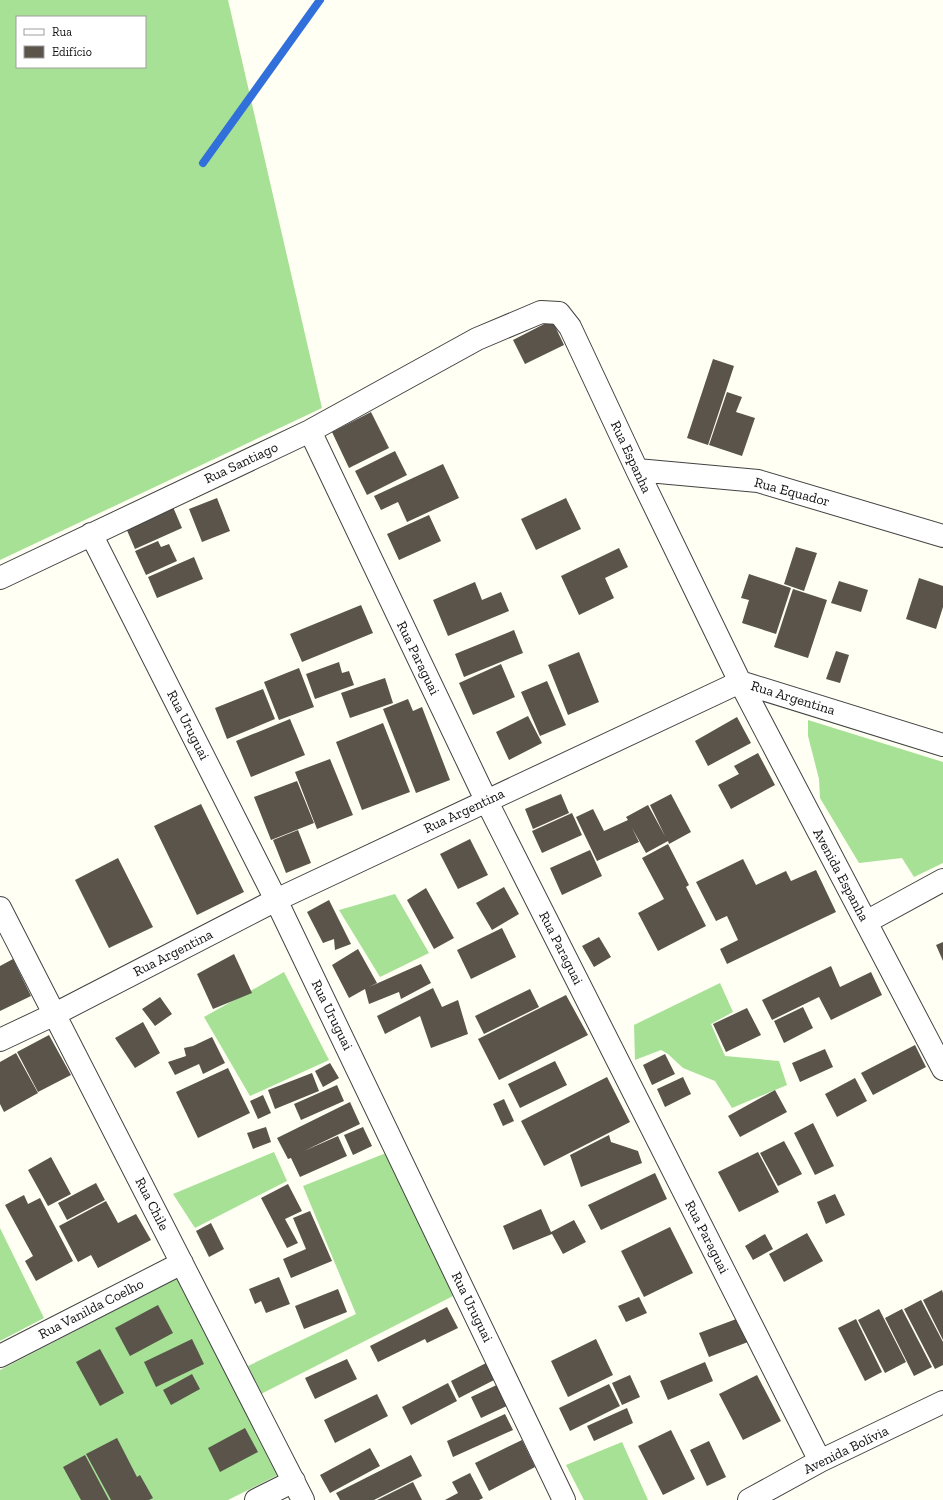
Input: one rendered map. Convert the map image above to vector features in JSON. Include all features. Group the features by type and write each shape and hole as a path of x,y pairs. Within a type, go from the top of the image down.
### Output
{"street":[{"name":"Rua Espanha","path":"477,339 541,312 559,312 570,327 636,470 740,682"},
{"name":"Rua Santiago","path":"0,578 310,431 477,339"},
{"name":"Rua Paraguai","path":"310,431 486,800 820,1461"},
{"name":"Rua Equador","path":"636,470 758,481 943,536"},
{"name":"Rua Uruguai","path":"91,534 276,900 564,1500"},
{"name":"Rua Argentina","path":"0,1040 55,1014 276,900 486,800 740,682 943,745"},
{"name":"Avenida Espanha","path":"740,682 943,1069"},
{"path":"866,922 943,880"},
{"name":"Rua Chile","path":"0,908 298,1491"},
{"name":"Rua Vanilda Coelho","path":"0,1356 182,1263"},
{"name":"Avenida Bolívia","path":"761,1497 820,1461 943,1402"},
{"path":"256,1500 298,1491"}],"green space":[{"path":"0,0 228,0 322,408 0,560"},
{"path":"808,720 943,762 943,863 914,877 902,858 859,863 820,798 819,779 808,736"},
{"path":"395,894 429,953 380,977 339,910"},
{"path":"284,972 329,1060 250,1096 204,1017"},
{"path":"720,983 733,1012 711,1024 725,1056 779,1061 787,1085 732,1108 715,1081 683,1068 668,1054 661,1050 635,1060 634,1025"},
{"path":"396,1149 453,1296 261,1394 248,1366 356,1314 303,1186"},
{"path":"274,1152 287,1181 195,1228 173,1194"},
{"path":"0,1228 44,1318 0,1341"},
{"path":"178,1278 280,1474 228,1500 0,1500 0,1370"},
{"path":"622,1442 648,1500 584,1500 566,1465"}],"building":[{"path":"552,320 564,345 525,364 513,340"},
{"path":"713,359 734,366 708,445 687,438"},
{"path":"727,392 742,397 736,412 755,418 742,456 709,445"},
{"path":"371,412 389,448 349,468 332,432"},
{"path":"395,451 407,475 367,495 355,471"},
{"path":"443,464 459,498 407,522 398,502 381,510 374,496"},
{"path":"217,498 230,531 202,542 189,509"},
{"path":"566,498 581,529 536,550 521,519"},
{"path":"173,507 182,528 135,549 126,528"},
{"path":"429,515 441,541 399,560 387,534"},
{"path":"158,541 161,547 169,544 177,561 146,575 135,551"},
{"path":"796,547 817,553 804,591 784,584"},
{"path":"619,548 628,567 605,578 614,598 579,615 561,576"},
{"path":"194,557 203,579 157,598 148,577"},
{"path":"749,574 791,588 776,634 742,623 749,600 741,598"},
{"path":"919,578 943,586 943,607 936,629 906,619"},
{"path":"839,581 868,590 861,612 831,603"},
{"path":"475,582 482,600 501,592 509,611 448,636 433,600"},
{"path":"793,589 827,600 808,658 774,647"},
{"path":"361,605 373,633 302,662 290,634"},
{"path":"514,630 523,653 464,677 455,654"},
{"path":"836,651 849,655 840,683 826,679"},
{"path":"579,652 599,702 568,715 548,665"},
{"path":"339,662 342,673 349,671 354,685 315,699 306,674"},
{"path":"501,664 515,697 473,715 459,683"},
{"path":"299,668 314,707 279,720 264,682"},
{"path":"385,678 393,703 350,718 341,693"},
{"path":"547,681 566,725 540,736 521,692"},
{"path":"263,689 275,719 227,739 215,708"},
{"path":"408,699 413,711 422,707 450,780 416,793 383,709"},
{"path":"528,716 542,743 509,760 496,732"},
{"path":"737,717 751,743 708,766 695,741"},
{"path":"290,719 305,755 251,777 236,741"},
{"path":"383,723 410,792 362,810 336,742"},
{"path":"758,753 775,785 731,809 718,785 739,774 734,766"},
{"path":"330,759 353,815 317,829 295,772"},
{"path":"297,781 314,823 271,840 254,797"},
{"path":"561,794 569,813 533,829 525,809"},
{"path":"671,794 691,832 669,844 668,841 646,853 632,828 639,842 597,861 576,817 593,809 604,831 628,820 626,817 648,805 665,836 650,805"},
{"path":"201,804 244,892 197,915 154,826"},
{"path":"572,813 582,835 542,853 532,831"},
{"path":"298,830 311,863 286,873 273,840"},
{"path":"470,839 488,875 458,889 440,854"},
{"path":"668,844 689,885 686,887 706,926 658,951 638,913 664,899 642,858"},
{"path":"590,850 602,876 562,895 550,868"},
{"path":"118,858 153,927 109,948 75,880"},
{"path":"743,859 756,885 786,871 791,881 816,870 836,912 727,964 720,949 738,940 727,916 716,921 696,882"},
{"path":"504,887 519,914 492,930 476,903"},
{"path":"426,888 454,938 434,949 407,900"},
{"path":"329,900 351,944 335,950 334,939 323,943 307,912"},
{"path":"502,928 516,957 471,979 457,950"},
{"path":"599,937 611,957 594,967 582,946"},
{"path":"943,942 943,961 936,945"},
{"path":"358,949 377,983 369,987 421,964 431,983 401,999 399,992 369,1004 365,989 349,998 332,965"},
{"path":"234,954 252,993 213,1009 197,974"},
{"path":"13,959 31,996 0,1011 0,966"},
{"path":"831,966 840,987 871,972 882,995 831,1020 819,997 772,1020 762,1000"},
{"path":"433,988 442,1007 458,1000 468,1034 431,1048 420,1016 385,1034 377,1016"},
{"path":"530,989 539,1007 484,1034 475,1016"},
{"path":"566,995 588,1035 499,1080 478,1039"},
{"path":"160,997 172,1014 155,1026 142,1009"},
{"path":"803,1007 813,1028 784,1043 774,1021"},
{"path":"747,1008 761,1035 726,1052 713,1024"},
{"path":"143,1022 160,1053 135,1068 115,1038"},
{"path":"49,1035 71,1075 38,1092 17,1052"},
{"path":"212,1037 225,1063 203,1074 199,1064 175,1075 168,1062 186,1056 184,1048 193,1046"},
{"path":"915,1045 926,1067 873,1095 861,1073"},
{"path":"825,1049 833,1067 800,1082 792,1063"},
{"path":"16,1053 38,1093 4,1112 0,1104 0,1062"},
{"path":"665,1054 675,1074 652,1085 643,1065"},
{"path":"555,1061 567,1085 520,1108 508,1084"},
{"path":"330,1063 339,1078 323,1087 315,1071"},
{"path":"228,1068 250,1113 198,1138 176,1092"},
{"path":"312,1073 319,1091 275,1109 268,1090"},
{"path":"607,1077 630,1122 544,1166 521,1121"},
{"path":"683,1077 691,1094 665,1107 657,1089"},
{"path":"855,1078 867,1101 837,1117 825,1094"},
{"path":"337,1085 344,1101 301,1120 294,1104"},
{"path":"775,1090 787,1112 740,1137 728,1116"},
{"path":"263,1095 271,1113 258,1119 250,1101"},
{"path":"504,1099 514,1121 503,1126 493,1104"},
{"path":"350,1102 360,1124 304,1151 338,1136 347,1156 300,1177 291,1158 288,1159 277,1138"},
{"path":"813,1123 834,1166 815,1175 794,1133"},
{"path":"266,1127 271,1142 253,1149 247,1133"},
{"path":"363,1127 372,1146 353,1155 344,1135"},
{"path":"609,1135 611,1142 638,1151 642,1163 581,1187 570,1155"},
{"path":"784,1141 802,1174 778,1186 760,1153"},
{"path":"758,1152 779,1192 739,1212 718,1172"},
{"path":"51,1157 71,1194 48,1206 28,1170"},
{"path":"655,1173 667,1199 601,1230 588,1205"},
{"path":"96,1183 105,1200 67,1220 58,1203"},
{"path":"288,1184 302,1211 285,1219 298,1243 287,1248 261,1198"},
{"path":"835,1194 845,1215 826,1224 817,1202"},
{"path":"24,1195 28,1204 40,1198 73,1261 36,1281 25,1261 33,1256 5,1205"},
{"path":"106,1201 118,1223 136,1214 151,1240 98,1268 91,1255 78,1262 59,1226"},
{"path":"541,1209 551,1232 574,1220 586,1242 563,1254 552,1234 513,1250 503,1226"},
{"path":"310,1211 332,1261 291,1278 283,1259 306,1249 293,1218"},
{"path":"211,1223 224,1249 209,1257 196,1231"},
{"path":"670,1227 693,1273 644,1297 621,1251"},
{"path":"807,1233 823,1261 784,1282 769,1254"},
{"path":"765,1234 773,1249 753,1260 745,1246"},
{"path":"279,1277 290,1304 266,1313 261,1301 255,1304 249,1289"},
{"path":"338,1289 347,1312 304,1329 295,1306"},
{"path":"942,1290 943,1293 943,1340 923,1300"},
{"path":"639,1297 647,1313 626,1322 618,1306"},
{"path":"921,1300 943,1342 943,1365 935,1369 904,1309"},
{"path":"158,1305 173,1333 130,1356 115,1328"},
{"path":"447,1307 458,1328 427,1343 425,1339 378,1362 370,1346"},
{"path":"879,1309 906,1362 885,1373 858,1320"},
{"path":"902,1309 932,1367 914,1376 885,1318"},
{"path":"739,1318 748,1342 709,1357 699,1333"},
{"path":"856,1319 882,1372 865,1381 838,1328"},
{"path":"192,1339 204,1364 156,1387 144,1362"},
{"path":"596,1339 613,1375 568,1397 551,1361"},
{"path":"100,1349 124,1393 100,1406 76,1362"},
{"path":"347,1359 357,1379 315,1399 305,1378"},
{"path":"490,1361 498,1378 459,1398 451,1381"},
{"path":"705,1362 713,1381 668,1400 660,1381"},
{"path":"192,1374 200,1389 171,1405 163,1390"},
{"path":"630,1375 640,1397 622,1405 612,1383"},
{"path":"757,1375 781,1421 743,1440 719,1394"},
{"path":"448,1383 457,1401 411,1425 402,1407"},
{"path":"501,1383 511,1404 481,1418 471,1397"},
{"path":"609,1384 620,1406 570,1431 559,1408"},
{"path":"377,1394 388,1416 335,1443 324,1420"},
{"path":"627,1408 633,1423 594,1441 587,1426"},
{"path":"505,1414 513,1430 453,1457 447,1441"},
{"path":"245,1428 258,1452 220,1472 208,1448"},
{"path":"671,1430 695,1479 663,1495 638,1446"},
{"path":"117,1438 137,1477 140,1475 153,1498 149,1500 111,1500 86,1454"},
{"path":"522,1440 535,1467 489,1491 475,1463"},
{"path":"709,1441 726,1477 707,1486 690,1450"},
{"path":"370,1448 380,1466 330,1493 320,1475"},
{"path":"85,1455 109,1500 81,1500 63,1467"},
{"path":"411,1455 422,1476 374,1500 340,1500 336,1493"},
{"path":"470,1473 483,1498 479,1500 445,1500 458,1493 452,1482"},
{"path":"413,1482 422,1500 377,1500"}],"waterway":[{"path":"203,163 320,0"}]}
